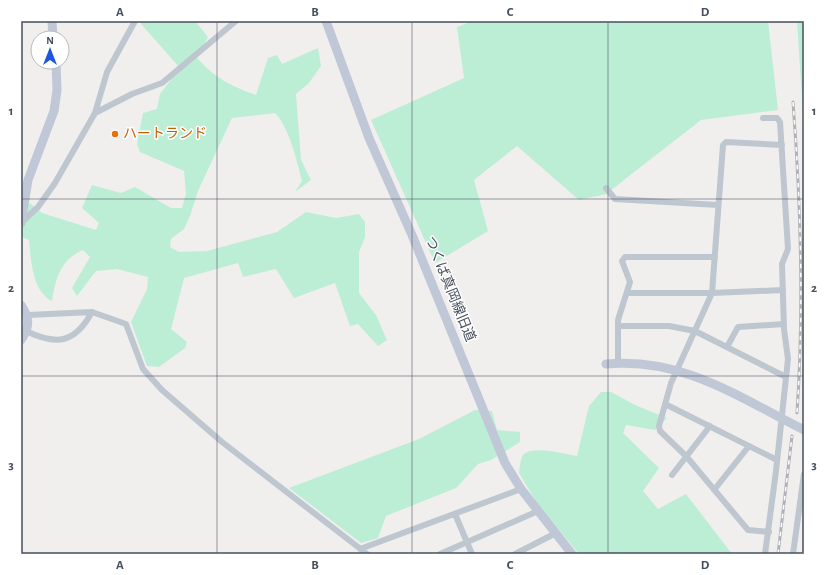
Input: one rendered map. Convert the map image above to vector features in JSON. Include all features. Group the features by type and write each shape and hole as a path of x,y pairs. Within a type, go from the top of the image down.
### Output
{"street":[{"path":"21,222 38,207 55,183 95,113 108,72 135,21"},
{"path":"95,113 132,94 162,82 236,21"},
{"name":"つくば真岡線旧道","path":"326,21 369,138 412,235 505,463 521,489 572,554"},
{"path":"21,222 28,180 55,106 57,90 56,70"},
{"path":"763,118 776,118 780,122 788,249 782,264 784,324 788,359 769,532 765,554"},
{"path":"769,532 748,530 686,456 660,431 659,426 677,369 712,293 723,145 726,142 782,145"},
{"path":"606,188 615,199 718,205"},
{"path":"618,363 618,320 630,282 622,261 625,257 715,257"},
{"path":"627,293 712,293 782,290"},
{"path":"21,305 28,315 29,321 21,340"},
{"path":"28,315 92,312 126,324 143,369 162,390 222,442 367,554"},
{"path":"26,331 42,338 62,339 82,328 92,312"},
{"path":"727,347 738,327 784,324"},
{"path":"622,326 669,326 695,331 786,377"},
{"path":"606,364 648,363 677,369 702,379 804,430"},
{"path":"665,404 777,460"},
{"path":"672,475 710,426"},
{"path":"714,490 749,446"},
{"path":"793,554 804,474"},
{"path":"360,549 521,489"},
{"path":"440,554 538,511"},
{"path":"455,514 472,554"},
{"path":"516,554 556,533"}],"green space":[{"path":"141,21 195,21 208,37 197,58 210,71 224,81 256,95 268,58 277,55 282,64 318,48 321,66 309,83 296,94 301,160 311,180 295,192 302,181 300,173 288,135 280,119 275,113 232,118 198,191 184,229 171,239 170,247 179,252 207,251 277,232 306,212 336,218 359,214 365,222 365,237 359,252 359,293 376,315 387,340 378,346 358,324 350,326 335,283 294,298 276,269 243,277 238,263 184,278 171,329 187,342 185,348 159,367 147,366 131,322 147,289 148,277 117,269 96,271 77,296 72,288 90,257 83,250 75,254 64,264 55,285 52,301 40,290 36,283 32,265 29,240 21,237 21,200 31,204 42,213 96,230 99,223 82,208 92,185 121,193 135,187 171,208 182,208 186,194 184,171 140,152 137,144 143,113 157,109 160,94 180,68 141,24"},
{"path":"472,21 768,21 778,110 701,120 606,194 579,200 517,146 474,180 488,231 435,263 371,120 464,78 457,27"},
{"path":"797,21 804,21 804,130"},
{"path":"601,392 611,392 635,405 667,418 655,430 626,425 623,433 659,468 643,491 658,509 686,494 732,554 579,554 537,503 519,473 523,455 527,452 541,450 577,456 589,406"},
{"path":"475,410 492,411 497,430 520,432 520,442 491,460 478,464 456,488 386,516 378,538 361,543 289,488 419,439"}],"railway":[{"path":"793,102 801,258 797,413"},
{"path":"778,554 792,436"}],"place":[{"name":"ハートランド","path":"115,134"}]}
